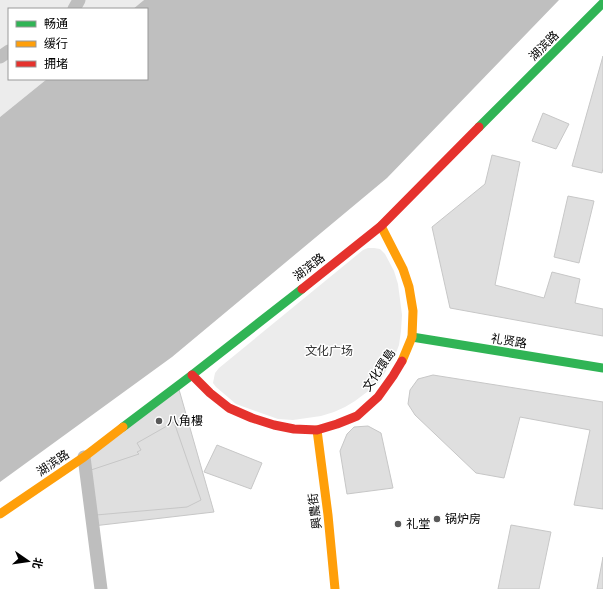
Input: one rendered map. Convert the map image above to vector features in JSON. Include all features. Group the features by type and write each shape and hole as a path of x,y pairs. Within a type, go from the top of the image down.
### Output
{"main road":[{"name":"湖滨路","path":"0,514 84,456 192,375 381,226 603,4"},
{"name":"文化環島","path":"192,375 210,393 230,408 252,418 294,429 317,430 357,416 378,397 393,376 404,357 412,337 413,311 409,287 403,269 381,226"},
{"name":"礼贤路","path":"412,337 603,368"},
{"name":"興農街","path":"317,430 328,515 335,589"}],"street":[{"path":"84,456 101,589"}],"green space":[{"path":"0,0 144,0 134,8 8,8 8,80 46,80 0,117"},
{"name":"文化广场","path":"368,248 380,249 385,254 394,271 398,284 402,315 399,345 394,358 379,382 355,401 334,412 321,416 293,420 278,419 236,404 216,387 213,383 215,373 219,368 363,250"}],"shaded area":[{"path":"144,0 559,0 387,178 172,357 0,482 0,117 46,80 148,80 148,8 134,8"}],"building":[{"path":"603,56 603,168 602,173 572,166"},
{"path":"543,113 569,124 556,149 532,141"},
{"path":"492,155 520,162 495,285 544,298 552,272 580,279 575,303 603,309 603,336 450,308 432,227 485,184"},
{"path":"568,196 594,201 579,263 554,257"},
{"path":"433,375 603,402 603,509 574,505 590,430 520,417 504,478 476,473 415,415 408,404 410,390 418,379"},
{"name":"八角樓","path":"178,386 214,512 93,526 84,457"},
{"path":"174,422 201,500 187,507 96,515 91,470 139,454 137,452 141,450 137,443"},
{"path":"368,426 381,433 393,488 347,494 340,451 347,434 354,427"},
{"path":"217,445 262,463 251,489 204,472"},
{"path":"511,525 551,532 539,589 498,589"},
{"path":"603,557 603,589 597,589"}],"traffic: fast":[{"path":"479,127 603,3"},
{"path":"123,427 302,289"},
{"path":"412,337 603,368"}],"traffic: slow":[{"path":"381,226 403,269 409,287 413,311 412,337 402,361"},
{"path":"0,514 84,457 123,427"},
{"path":"317,430 328,515 335,589"}],"traffic: jam":[{"path":"302,289 381,226 479,127"},
{"path":"192,375 210,393 229,408 252,418 274,425 294,429 317,430 357,416 378,397 402,361"}],"place":[{"name":"八角樓","path":"159,421"},
{"name":"锅炉房","path":"437,519"},
{"name":"礼堂","path":"398,524"}]}
